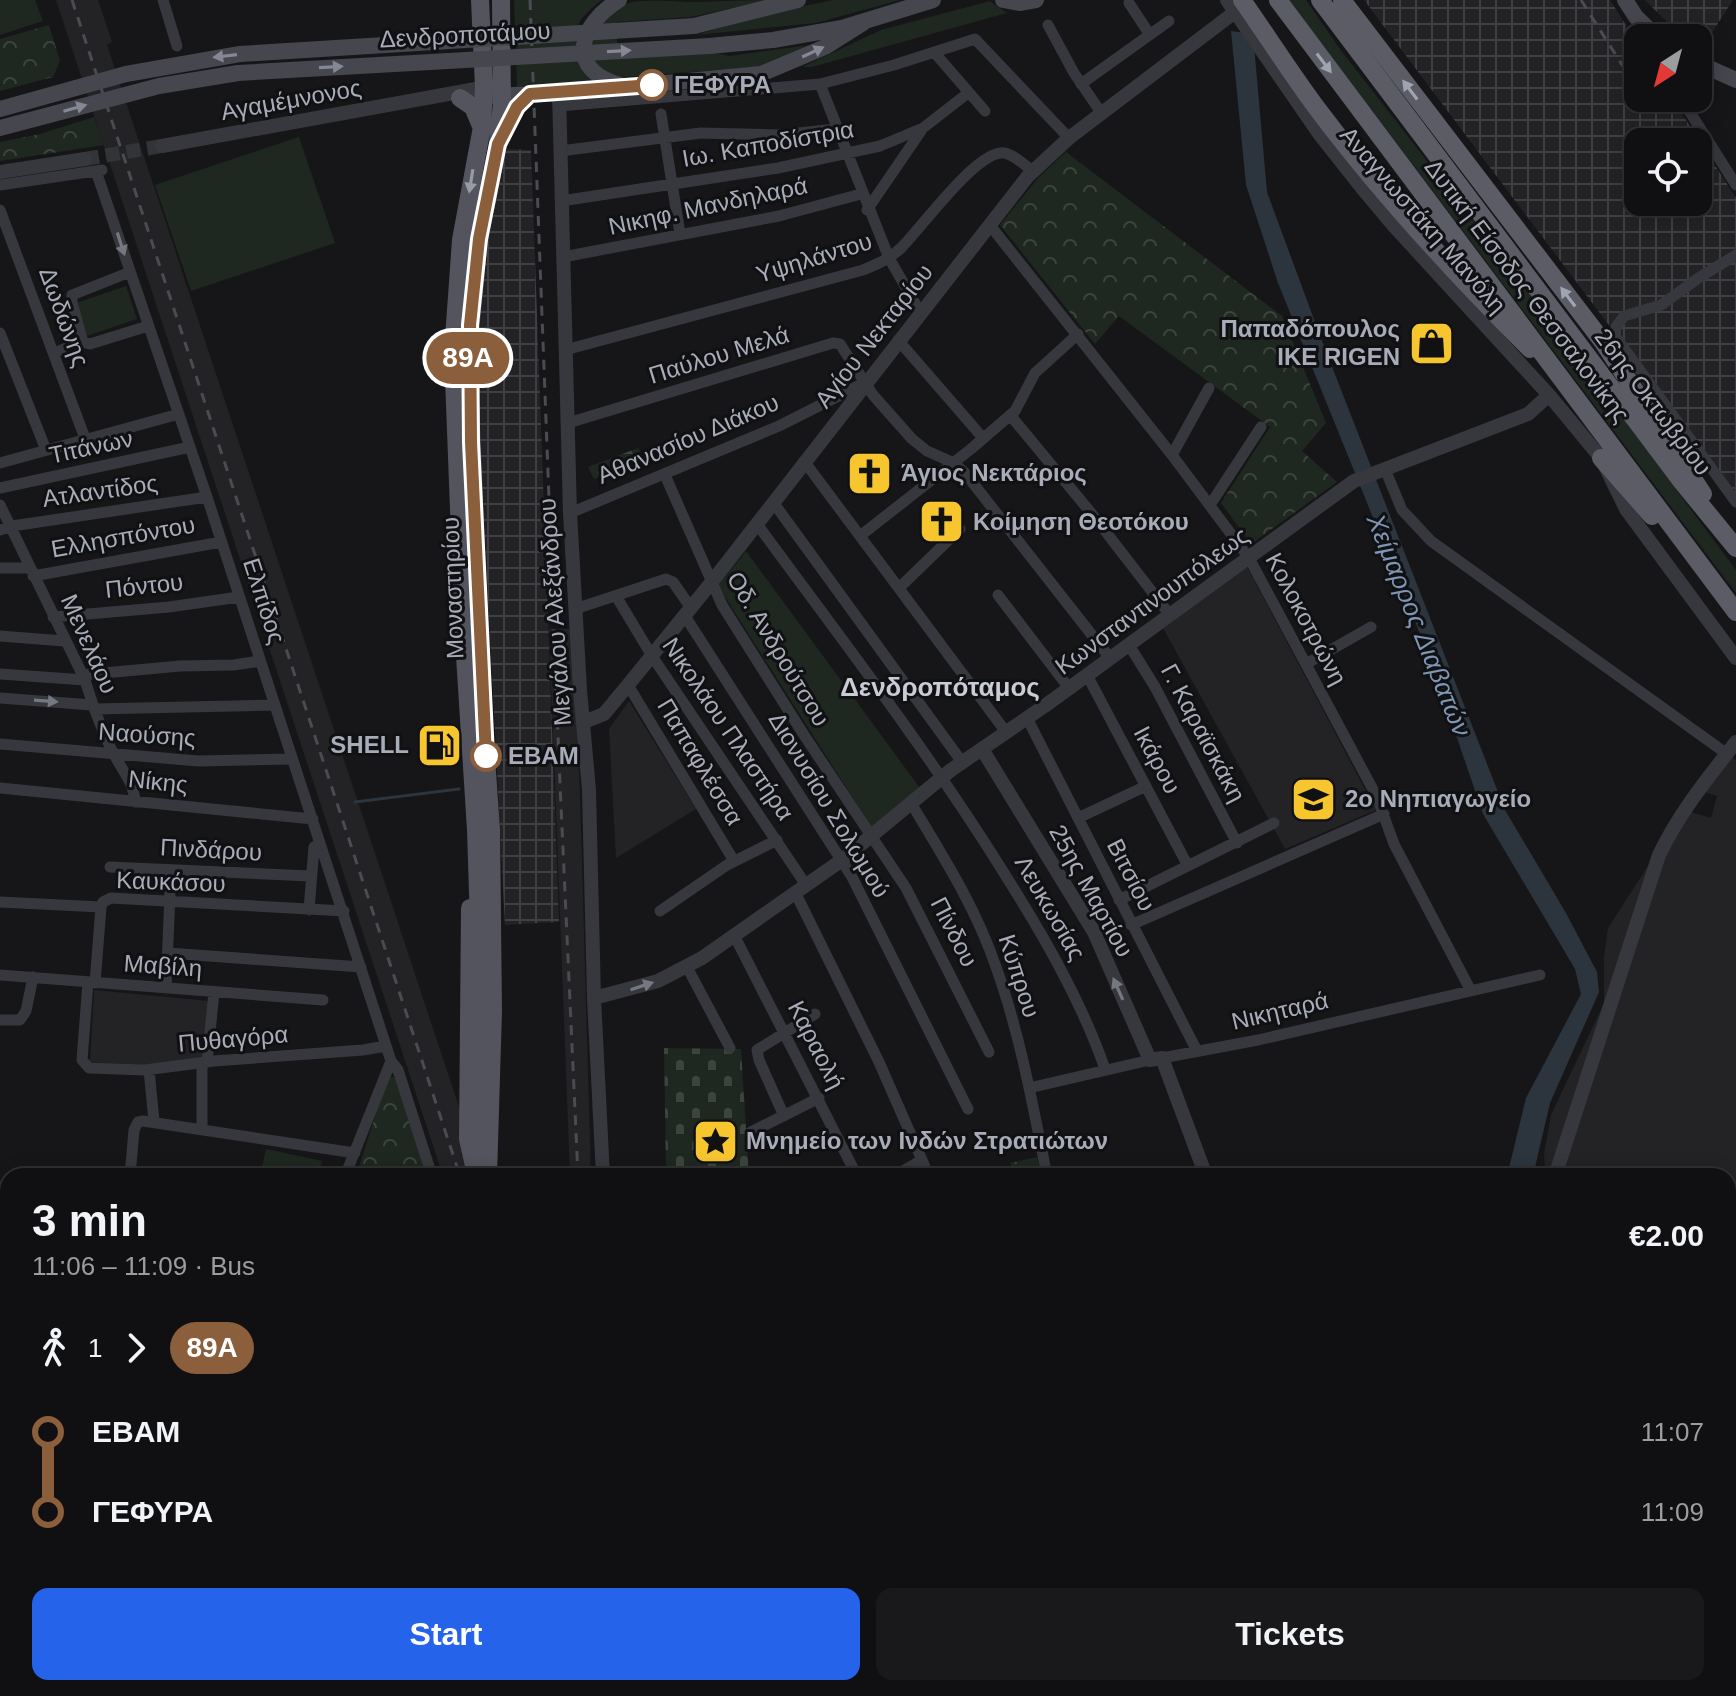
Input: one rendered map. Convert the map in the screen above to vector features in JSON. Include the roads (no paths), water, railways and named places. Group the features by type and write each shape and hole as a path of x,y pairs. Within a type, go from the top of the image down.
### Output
{"highway":[{"name":"Δυτική Είσοδος Θεσσαλονίκης","path":"1278,0 1736,612"},
{"name":"Δυτική Είσοδος Θεσσαλονίκης","path":"1320,0 1563,323"},
{"path":"1342,0 1603,342 1688,468 1736,548"},
{"path":"1235,4 1405,217 1578,398"},
{"name":"26ης Οκτωβρίου","path":"1563,323 1682,482 1736,548"},
{"path":"1601,458 1736,612"}],"main road":[{"name":"Μοναστηρίου","path":"480,0 498,144 479,239 468,352 492,1091 488,1168"},
{"name":"Μοναστηρίου","path":"483,830 464,640 453,352 461,240 482,127 493,91 501,0"},
{"path":"619,0 593,21 584,36 583,46 588,62 598,75 628,87"},
{"name":"Δενδροποτάμου","path":"0,109 141,71 240,54 694,26 798,0"},
{"name":"Δενδροποτάμου","path":"0,128 159,86 238,73 709,46 785,38 863,23 933,0"},
{"path":"1003,0 1019,3 1036,0"},
{"path":"1625,0 1643,24"},
{"path":"493,91 559,100 628,87 761,74 825,47 863,23"},
{"path":"1712,74 1736,80"},
{"path":"498,144 517,107 530,94"},
{"path":"460,98 473,107 482,127"},
{"path":"474,1168 468,1139 469,866 483,830"},
{"path":"483,830 498,866 503,1110 500,1168"},
{"name":"Μοναστηρίου","path":"477,1168 485,923"}],"street":[{"path":"163,0 177,46"},
{"path":"1129,3 1150,35"},
{"name":"Αγίου Νεκταρίου","path":"584,722 604,714 688,612 1033,171 1069,138 1235,4"},
{"name":"Αναγνωστάκη Μανόλη","path":"1235,4 1320,135 1377,207 1549,395 1601,458 1626,509 1736,658"},
{"path":"1636,17 1640,24"},
{"path":"1081,84 1169,21"},
{"path":"1048,25 1102,114"},
{"path":"559,100 820,84 975,39 1069,138"},
{"path":"934,52 985,111"},
{"path":"820,84 867,210 889,258 920,312"},
{"name":"Αγαμέμνονος","path":"162,146 274,123 428,98 493,91"},
{"name":"Αγαμέμνονος","path":"428,98 460,98 493,91"},
{"name":"Ιω. Καποδίστρια","path":"561,201 846,154 896,141 923,128 968,93"},
{"name":"Μεγάλου Αλεξάνδρου","path":"559,100 570,513 589,790 594,998 603,1168"},
{"path":"1690,112 1736,185"},
{"path":"661,114 680,234"},
{"path":"867,210 923,128"},
{"path":"560,151 701,133 780,135 836,129"},
{"name":"Υψηλάντου","path":"565,350 848,276 889,258 900,249 957,184 997,154 1008,154 1033,171"},
{"path":"0,172 95,167"},
{"path":"0,185 95,167"},
{"name":"Ελπίδος","path":"95,167 207,497 391,1061"},
{"name":"Νικηφ. Μανδηλαρά","path":"563,257 779,216 861,194"},
{"name":"Δωδώνης","path":"0,210 86,441"},
{"name":"Κολοκοτρώνη","path":"989,224 1078,334 1249,558 1384,814 1394,844 1471,991"},
{"path":"1736,255 1661,305 1624,316 1615,331 1615,336 1657,396 1736,502"},
{"path":"83,342 72,295 130,272"},
{"path":"54,353 83,342 90,344 148,326"},
{"path":"0,333 46,450"},
{"path":"860,536 1010,415 1035,373 1078,334"},
{"path":"898,340 983,438"},
{"name":"Παύλου Μελά","path":"568,423 833,343 841,345 865,382"},
{"path":"865,382 915,443 954,463 1110,658"},
{"name":"Αθανασίου Διάκου","path":"570,513 779,426 865,382"},
{"path":"1172,455 1209,388"},
{"name":"Κωνσταντινουπόλεως","path":"594,998 644,986 687,967 842,860 962,762 1354,481 1528,414 1549,395"},
{"path":"0,463 179,414"},
{"path":"1010,415 1170,615"},
{"path":"1210,505 1261,427"},
{"name":"Τιτάνων","path":"0,488 190,447"},
{"path":"804,461 1006,732"},
{"path":"1385,469 1402,510 1431,541 1731,748 1687,803 1659,855 1558,1168"},
{"name":"Οδ. Ανδρούτσου","path":"665,475 725,611 873,836"},
{"name":"Ατλαντίδος","path":"6,528 207,497"},
{"path":"773,502 962,762"},
{"name":"Μενελάου","path":"1,507 6,528 84,677 114,755 134,789 135,802"},
{"name":"Λευκωσίας","path":"757,524 943,777 1045,940 1091,1031 1105,1069"},
{"path":"899,588 960,529"},
{"name":"Ελλησπόντου","path":"0,568 31,572 221,542"},
{"name":"Διονυσίου Σολωμού","path":"616,596 666,579 673,582 688,612 842,860 968,1109"},
{"path":"998,595 1069,688"},
{"path":"575,609 616,596"},
{"name":"Νικολάου Πλαστήρα","path":"616,596 652,656 777,840 926,1168"},
{"name":"Πόντου","path":"53,617 169,607 239,597"},
{"path":"1306,664 1371,627"},
{"path":"0,636 64,641"},
{"name":"Γ. Καραϊσκάκη","path":"1129,645 1155,687 1237,843"},
{"path":"0,674 84,677 260,661"},
{"name":"Ικάρου","path":"1087,675 1188,866"},
{"name":"Παπαφλέσσα","path":"628,685 734,861"},
{"path":"0,698 93,707 274,705"},
{"name":"Βιτσίου","path":"1027,718 1197,1051"},
{"name":"Ναούσης","path":"0,744 198,761 292,759"},
{"name":"25ης Μαρτίου","path":"982,749 1089,923 1156,1059 1203,1168"},
{"path":"1078,818 1146,786"},
{"name":"Νίκης","path":"0,788 313,819"},
{"name":"Κύπρου","path":"911,803 961,888 990,951 1029,1088 1045,1168"},
{"path":"1131,925 1384,814"},
{"path":"1119,900 1274,823"},
{"name":"Πίνδου","path":"873,836 921,914 989,1052"},
{"path":"660,911 734,861 777,840"},
{"path":"309,910 314,847 320,843"},
{"name":"Πινδάρου","path":"110,867 310,876"},
{"path":"166,989 171,870"},
{"name":"Καυκάσου","path":"0,902 101,907 111,898 344,911"},
{"path":"92,983 101,907"},
{"name":"Καραολή","path":"734,935 853,1168"},
{"path":"168,953 361,967"},
{"path":"687,967 730,1048"},
{"name":"Μαβίλη","path":"0,975 323,1000"},
{"name":"Νικηταρά","path":"1029,1088 1540,975"},
{"path":"0,1020 20,1020 26,1011 33,977"},
{"name":"Πυθαγόρα","path":"92,983 82,1053 85,1066 149,1070 386,1046"},
{"path":"202,1129 205,1062 214,992"},
{"path":"784,1116 759,1060 758,1048 815,1014"},
{"path":"348,1168 391,1061"},
{"path":"391,1061 398,1070 429,1168"},
{"path":"149,1070 154,1121"},
{"path":"751,1132 819,1098"},
{"path":"131,1168 136,1125 143,1121 355,1153"},
{"path":"908,1168 922,1160"}],"water":[{"name":"Χείμαρρος Διαβατών","path":"1231,31 1253,34 1267,192 1322,341 1505,810 1597,972 1599,992 1550,1103 1535,1168 1509,1168 1526,1098 1581,994 1575,969 1483,814 1429,656 1278,283 1246,185"}],"waterway":[{"path":"355,802 459,789"}],"tunnel":[{"path":"85,159 162,146"}],"railway":[{"path":"72,0 457,1168"},
{"path":"530,0 578,1168"},
{"path":"1581,0 1624,68"}],"place":[{"name":"ΓΕΦΥΡΑ","path":"652,85"},
{"name":"Παπαδόπουλος ΙΚΕ RIGEN","path":"1431,343"},
{"name":"Άγιος Νεκτάριος","path":"870,473"},
{"name":"Κοίμηση Θεοτόκου","path":"942,522"},
{"name":"SHELL","path":"440,745"},
{"name":"ΕΒΑΜ","path":"486,756"},
{"name":"2ο Νηπιαγωγείο","path":"1314,799"},
{"name":"Μνημείο των Ινδών Στρατιώτων","path":"715,1141"}],"district":[{"name":"Δενδροπόταμος","path":"940,687"}]}
